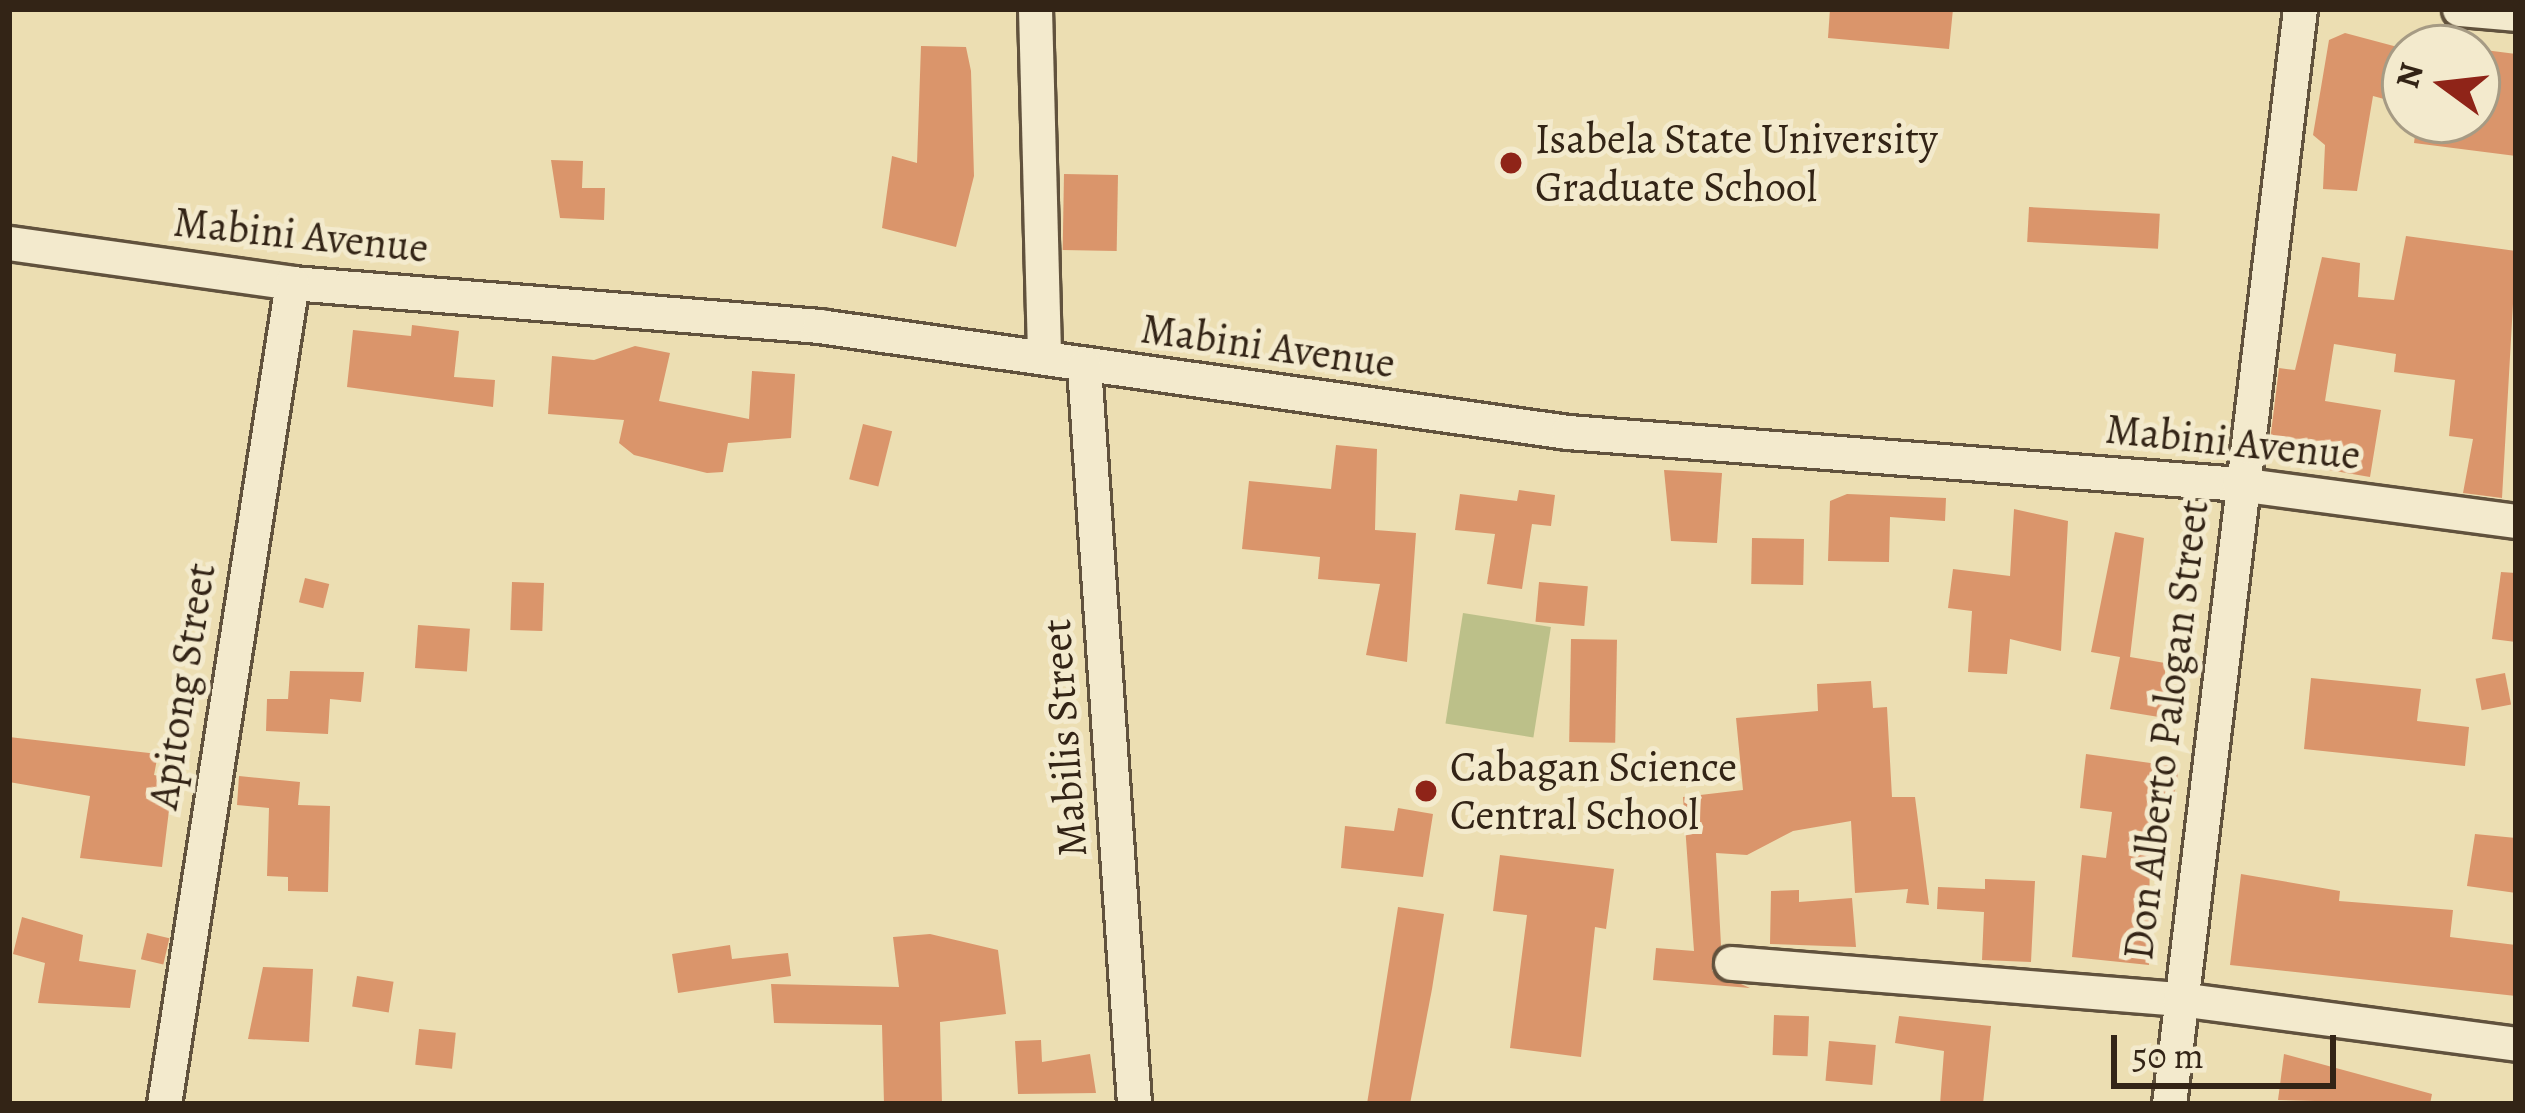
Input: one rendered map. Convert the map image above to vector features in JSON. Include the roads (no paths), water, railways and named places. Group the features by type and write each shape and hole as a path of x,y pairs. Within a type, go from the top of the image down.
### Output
{"street":[{"path":"1035,9 1044,355"},
{"name":"Don Alberto Palogan Street","path":"2169,1104 2239,484 2300,9"},
{"path":"2459,9 2516,14"},
{"name":"Mabini Avenue","path":"9,243 292,284 1044,355 1084,365 1568,432 2239,484 2516,521"},
{"name":"Apitong Street","path":"164,1104 292,284"},
{"name":"Mabilis Street","path":"1084,365 1134,1104"},
{"path":"1731,964 2180,999 2516,1044"}],"place":[{"name":"Isabela State University Graduate School","path":"1511,163"},
{"name":"Cabagan Science Central School","path":"1426,791"}]}
